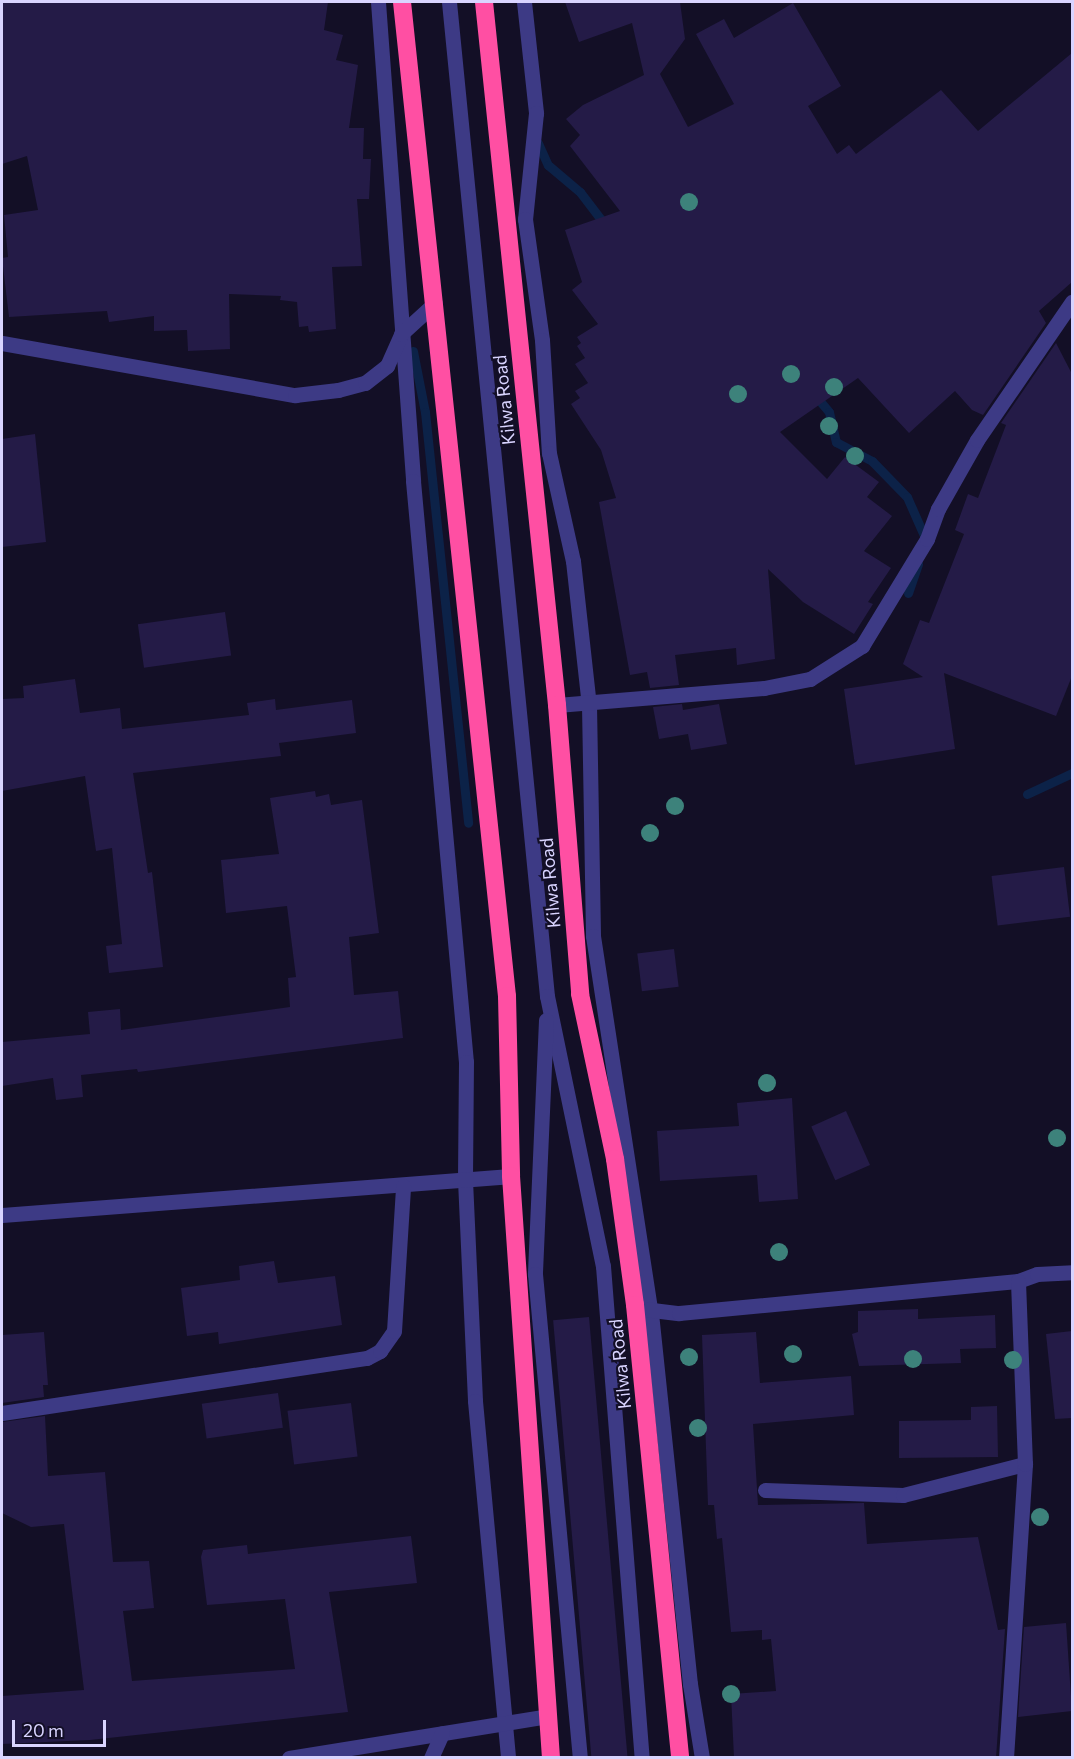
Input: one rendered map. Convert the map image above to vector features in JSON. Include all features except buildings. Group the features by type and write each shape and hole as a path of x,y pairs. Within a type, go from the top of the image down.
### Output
{"highway":[{"path":"402,2 507,996 511,1176 551,1758"},
{"name":"Kilwa Road","path":"484,2 556,705 580,994 615,1159 643,1309 680,1758"}],"street":[{"path":"378,2 401,334 466,1062 465,1180 475,1401 508,1758"},
{"path":"449,2 547,996 603,1266 642,1758"},
{"path":"524,2 536,113 525,219 542,340 549,453 573,561 589,705 593,936 690,1684 702,1758"},
{"path":"556,705 589,705 764,687 810,679 862,646 927,539 938,509 977,440 1072,302"},
{"path":"2,343 295,395 338,390 365,382 387,366 401,334 435,303"},
{"path":"547,996 535,1274 580,1758"},
{"path":"2,1215 511,1176"},
{"path":"2,1413 367,1358 380,1351 394,1330 404,1186"},
{"path":"643,1309 1018,1281 1036,1274 1072,1272"},
{"path":"1006,1758 1025,1464 1018,1281"},
{"path":"765,1490 903,1495 1025,1464"},
{"path":"289,1758 505,1721 548,1716"},
{"path":"431,1758 442,1732"}],"waterway":[{"path":"538,143 548,165 580,192 606,226"},
{"path":"413,351 425,412 468,823"},
{"path":"814,394 829,412 836,442 872,461 907,497 926,540"},
{"path":"908,593 918,564"},
{"path":"1027,794 1072,773"}]}
